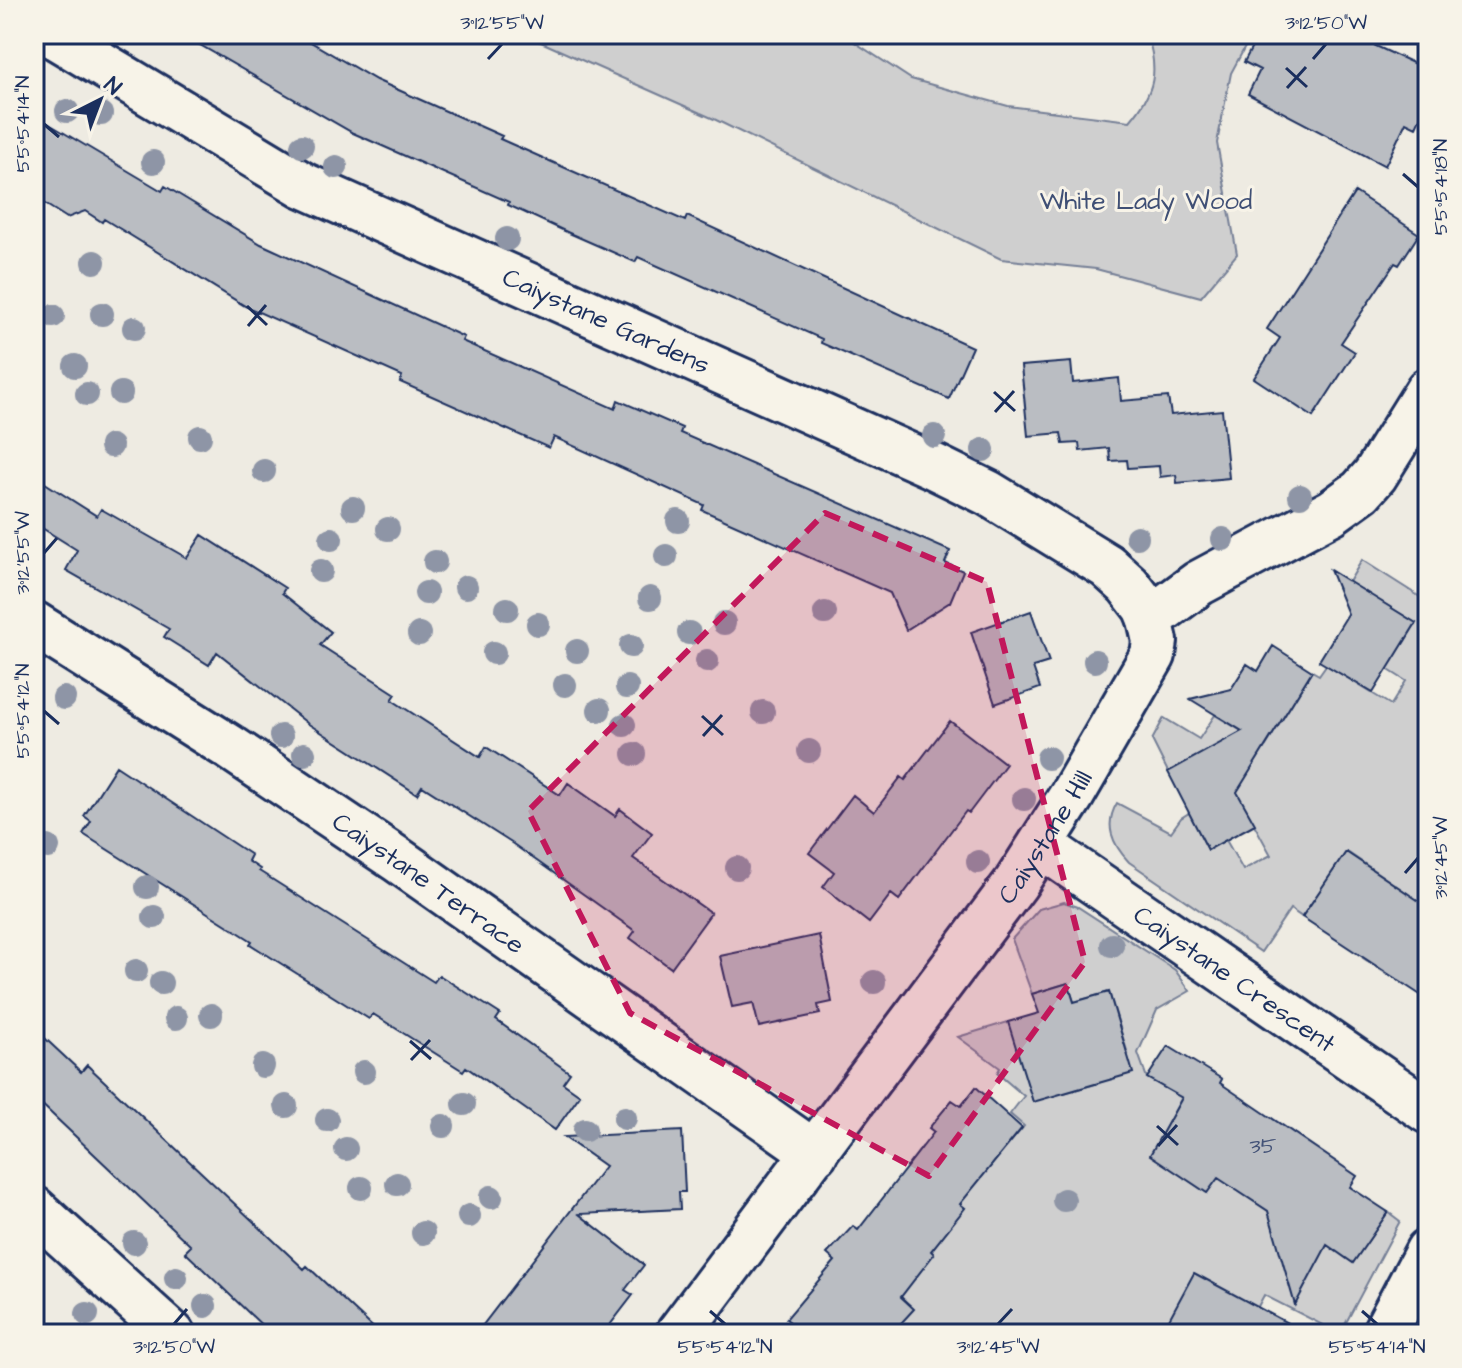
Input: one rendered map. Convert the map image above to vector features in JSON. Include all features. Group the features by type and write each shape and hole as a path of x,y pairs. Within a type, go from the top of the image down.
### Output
{"street":[{"name":"Caiystane Gardens","path":"51,34 303,185 988,493 1107,566 1128,585 1150,619"},
{"path":"1150,619 1199,583 1332,512 1361,491 1375,475 1428,390"},
{"name":"Caiystane Hill","path":"678,1334 1042,846 1153,655 1155,641 1150,619"},
{"name":"Caiystane Terrace","path":"34,624 159,702 398,860 815,1153"},
{"name":"Caiystane Crescent","path":"1042,846 1428,1111"},
{"path":"34,1209 172,1334"},
{"path":"1384,1334 1428,1251"}],"highlighted area":[{"path":"825,513 987,582 1085,962 929,1176 630,1013 528,811"}],"green space":[{"name":"White Lady Wood","path":"523,34 842,34 911,79 1008,106 1130,121 1145,100 1152,80 1153,59 1147,34 1252,34 1231,73 1217,143 1237,254 1201,297 1096,269 1001,259 714,119"},
{"path":"1362,560 1428,602 1428,910 1387,974 1363,958 1407,893 1347,852 1302,917 1290,909 1261,952 1129,862 1114,841 1111,827 1117,803 1171,832 1189,813 1208,850 1226,840 1243,870 1271,855 1212,748 1168,772 1152,740 1164,718 1199,739 1215,715 1266,746 1312,671 1319,675 1326,665 1391,705 1406,681 1387,669 1416,623 1349,582"},
{"path":"1064,902 1078,907 1175,970 1190,991 1157,1010 1138,1053 1147,1078 1182,1097 1151,1155 1207,1193 1221,1173 1353,1262 1388,1212 1400,1221 1340,1334 1264,1295 1252,1318 1161,1334 891,1334 892,1289 934,1254 931,1251 965,1208 909,1164 922,1147 974,1186 1024,1126 1010,1114 1024,1096 997,1073 1000,1068 958,1037 1008,1022 1050,1051 1064,1093 1099,1083 1094,1064 1128,1054 1109,992 1074,1002 1068,983 1032,994 1012,939 1039,909"}],"building":[{"path":"181,34 297,34 376,80 502,136 500,139 685,221 687,216 972,347 949,399 638,257 635,262 569,233 508,205 509,202 353,133"},
{"path":"1259,34 1350,34 1428,70 1428,101 1416,127 1406,122 1385,166 1248,94 1260,70 1244,62"},
{"path":"34,115 162,191 165,186 261,244 464,337 462,341 615,409 618,400 682,428 680,433 950,551 945,563 963,571 950,602 906,630 890,593 702,510 704,505 554,437 549,448 400,382 402,376 245,306 104,219 102,222 85,211 67,218 34,197"},
{"path":"1355,192 1419,234 1399,265 1395,263 1341,343 1355,352 1313,417 1254,378 1280,338 1267,329"},
{"path":"1071,362 1073,383 1119,378 1121,401 1168,397 1171,415 1222,410 1229,478 1177,483 1176,475 1160,477 1159,466 1128,468 1127,460 1110,461 1109,448 1080,451 1079,443 1063,444 1061,433 1028,436 1021,366"},
{"path":"34,476 97,516 101,509 187,558 202,535 285,588 282,593 331,632 320,645 396,694 392,700 480,757 486,747 560,795 568,783 615,816 620,809 652,833 633,858 711,913 671,968 630,938 635,931 513,844 422,786 417,794 307,723 217,652 209,665 164,637 169,629 66,570 77,550 34,523"},
{"path":"1330,570 1416,623 1373,693 1319,661 1348,614"},
{"path":"1031,611 1049,662 1033,667 1040,688 995,704 971,632"},
{"path":"1273,646 1312,671 1237,792 1255,824 1208,850 1168,772 1242,731 1190,699 1231,689 1247,664 1258,671"},
{"path":"950,721 1006,764 899,900 891,894 869,923 823,887 834,872 809,853 853,795 874,812 901,777 905,780"},
{"path":"116,766 251,855 248,861 259,871 434,982 439,975 500,1014 496,1020 570,1073 563,1083 580,1095 555,1130 466,1067 463,1071 373,1014 369,1019 83,834 91,821 84,816"},
{"path":"1346,852 1428,907 1428,1000 1302,917"},
{"path":"819,935 832,1002 818,1005 820,1014 759,1027 753,1003 732,1007 720,956"},
{"path":"1068,983 1074,1002 1109,992 1133,1073 1033,1102 1008,1022 1039,1013 1032,994"},
{"path":"34,1028 81,1072 87,1065 304,1269 307,1266 380,1334 271,1334 185,1252 191,1246 34,1097"},
{"path":"1168,1046 1222,1079 1220,1083 1357,1176 1350,1187 1388,1212 1353,1263 1327,1245 1295,1305 1268,1211 1218,1178 1207,1193 1150,1155 1182,1098 1147,1078"},
{"path":"976,1087 1022,1128 960,1204 965,1208 931,1251 934,1254 901,1297 914,1309 891,1334 807,1334 786,1319 835,1261 827,1254 853,1226 858,1230 934,1132 929,1128 952,1100 961,1106"},
{"path":"682,1131 685,1192 679,1192 680,1209 579,1214 644,1265 625,1290 633,1295 603,1334 476,1334 605,1166 564,1137"},
{"path":"1194,1273 1308,1334 1161,1334"}]}
